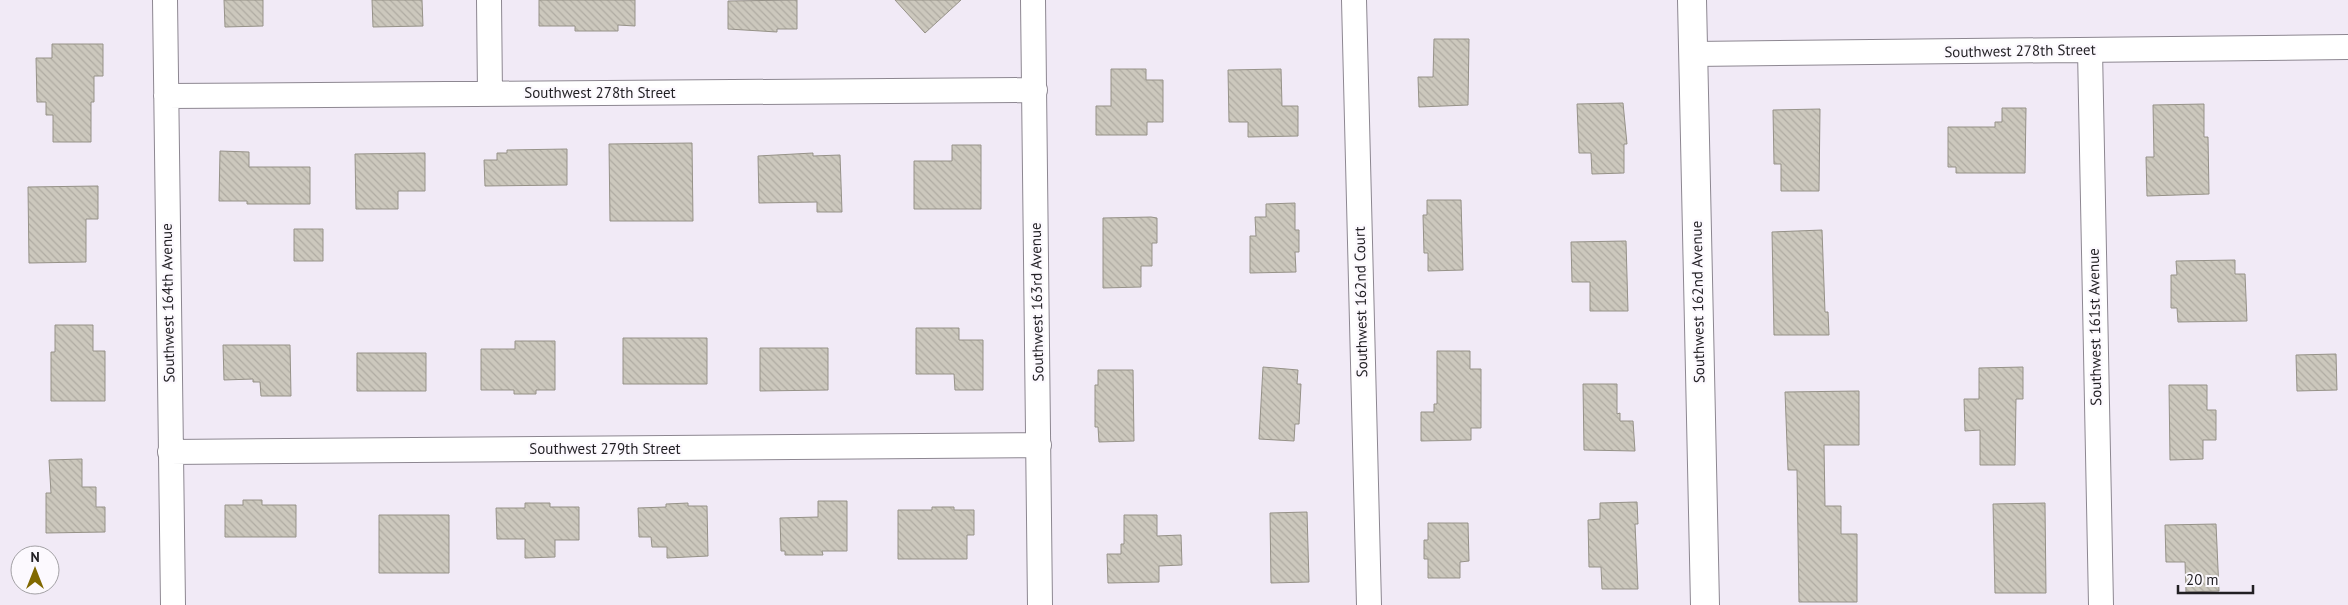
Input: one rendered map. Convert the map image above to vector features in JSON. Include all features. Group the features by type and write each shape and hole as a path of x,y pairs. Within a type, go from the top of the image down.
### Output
{"street":[{"name":"Southwest 164th Avenue","path":"165,0 173,605"},
{"path":"489,0 490,94"},
{"name":"Southwest 163rd Avenue","path":"1033,0 1040,605"},
{"name":"Southwest 162nd Court","path":"1354,0 1368,605"},
{"name":"Southwest 162nd Avenue","path":"1692,0 1705,605"},
{"name":"Southwest 278th Street","path":"1693,54 2348,47"},
{"name":"Southwest 161st Avenue","path":"2090,50 2101,605"},
{"name":"Southwest 278th Street","path":"166,96 1035,90"},
{"name":"Southwest 279th Street","path":"170,452 1039,445"}],"building":[{"path":"224,0 263,0 263,26 225,27"},
{"path":"372,0 422,0 423,26 373,27"},
{"path":"539,0 635,0 635,26 618,25 618,31 575,31 575,26 539,26"},
{"path":"797,0 797,29 777,29 777,32 728,29 728,1"},
{"path":"895,0 961,0 925,33"},
{"path":"1434,39 1469,39 1468,105 1419,107 1418,77 1433,77"},
{"path":"52,44 103,44 103,76 94,76 94,102 91,102 91,142 53,142 53,115 46,115 46,102 37,102 36,58 52,58"},
{"path":"1111,69 1146,69 1146,80 1163,80 1163,122 1147,122 1147,135 1096,135 1096,106 1111,106"},
{"path":"1281,69 1282,106 1298,106 1298,136 1248,137 1248,122 1229,122 1228,70"},
{"path":"1623,103 1627,144 1624,144 1624,173 1592,174 1591,153 1579,153 1577,104"},
{"path":"2204,104 2204,137 2208,137 2209,194 2147,196 2146,157 2154,157 2153,105"},
{"path":"2002,108 2026,108 2025,173 1956,173 1956,167 1948,167 1948,127 1995,127 1995,122 2002,122"},
{"path":"1820,109 1819,191 1781,191 1781,164 1774,164 1773,110"},
{"path":"692,143 693,221 610,221 609,144"},
{"path":"952,145 981,145 981,209 914,209 914,161 952,161"},
{"path":"567,149 567,185 485,186 484,160 497,160 497,153 507,153 507,150"},
{"path":"220,151 249,152 249,167 310,167 310,204 247,204 247,201 219,201"},
{"path":"425,153 425,191 398,191 398,209 356,209 355,154"},
{"path":"813,153 813,156 840,155 842,212 817,212 817,202 759,203 758,156"},
{"path":"98,186 98,219 86,219 86,262 29,263 28,187"},
{"path":"1427,200 1461,200 1463,270 1428,271 1428,253 1424,253 1423,215 1427,215"},
{"path":"1295,203 1295,230 1299,230 1299,252 1295,252 1296,272 1250,273 1250,236 1256,236 1255,217 1266,217 1266,204"},
{"path":"1103,218 1157,218 1157,243 1152,243 1152,266 1141,266 1141,287 1103,288"},
{"path":"294,229 323,229 323,261 294,261"},
{"path":"1822,230 1825,312 1828,312 1829,335 1774,335 1772,232"},
{"path":"1626,241 1628,311 1590,311 1590,282 1572,282 1571,242"},
{"path":"2235,260 2235,274 2245,274 2247,321 2178,322 2177,308 2171,308 2171,275 2177,275 2176,261"},
{"path":"55,325 93,325 93,351 105,351 105,401 51,401 51,352 55,352"},
{"path":"916,328 959,328 959,340 983,340 983,390 955,390 954,374 916,374"},
{"path":"623,338 707,338 707,384 623,384"},
{"path":"515,341 555,341 555,390 536,390 536,394 514,394 514,390 481,390 481,349 515,349"},
{"path":"223,345 290,345 291,396 261,396 260,382 253,382 253,379 224,380"},
{"path":"760,348 828,348 828,390 760,391"},
{"path":"1437,351 1470,351 1470,369 1481,369 1481,428 1471,428 1471,440 1421,441 1421,412 1434,412 1434,404 1437,404"},
{"path":"357,353 426,353 426,391 357,391"},
{"path":"2336,354 2337,390 2297,391 2296,355"},
{"path":"1263,367 1298,370 1297,384 1301,384 1299,424 1295,424 1294,441 1259,439"},
{"path":"2023,367 2023,399 2016,399 2015,465 1980,465 1980,430 1965,431 1964,399 1979,399 1979,368"},
{"path":"1098,370 1133,370 1134,441 1099,442 1098,427 1095,427 1095,385 1098,385"},
{"path":"1583,384 1617,384 1617,414 1620,413 1620,421 1633,421 1635,451 1584,450"},
{"path":"2169,385 2207,385 2207,410 2216,410 2216,440 2203,440 2203,459 2170,460"},
{"path":"1859,391 1859,445 1824,445 1825,506 1841,506 1841,534 1857,534 1857,602 1799,602 1797,470 1788,470 1785,392"},
{"path":"82,459 82,487 96,487 96,507 105,507 105,532 46,533 46,493 51,493 49,460"},
{"path":"243,500 262,500 262,505 296,505 296,537 225,537 225,505 243,505"},
{"path":"818,501 847,501 847,551 822,551 823,555 785,555 785,551 781,551 780,518 818,517"},
{"path":"1637,502 1638,524 1635,524 1638,589 1602,589 1601,567 1589,567 1588,520 1600,519 1600,503"},
{"path":"525,503 550,503 550,507 579,507 579,540 555,540 555,557 525,558 525,539 497,539 496,508 525,508"},
{"path":"688,503 688,506 707,506 708,556 667,558 667,547 652,547 651,537 639,537 638,508 666,507 666,504"},
{"path":"2045,503 2046,593 1995,593 1993,504"},
{"path":"932,507 954,507 954,510 974,510 974,535 967,535 967,559 898,559 898,510 932,510"},
{"path":"1307,512 1309,582 1271,583 1270,513"},
{"path":"379,515 449,515 449,573 379,573"},
{"path":"1124,515 1157,515 1157,536 1181,535 1182,565 1159,566 1159,582 1108,583 1107,554 1121,554 1121,544 1124,544"},
{"path":"1428,523 1468,523 1469,561 1460,562 1460,578 1428,578 1428,559 1424,559 1424,540 1428,540"},
{"path":"2216,524 2219,591 2186,592 2185,562 2166,562 2165,525"}]}
